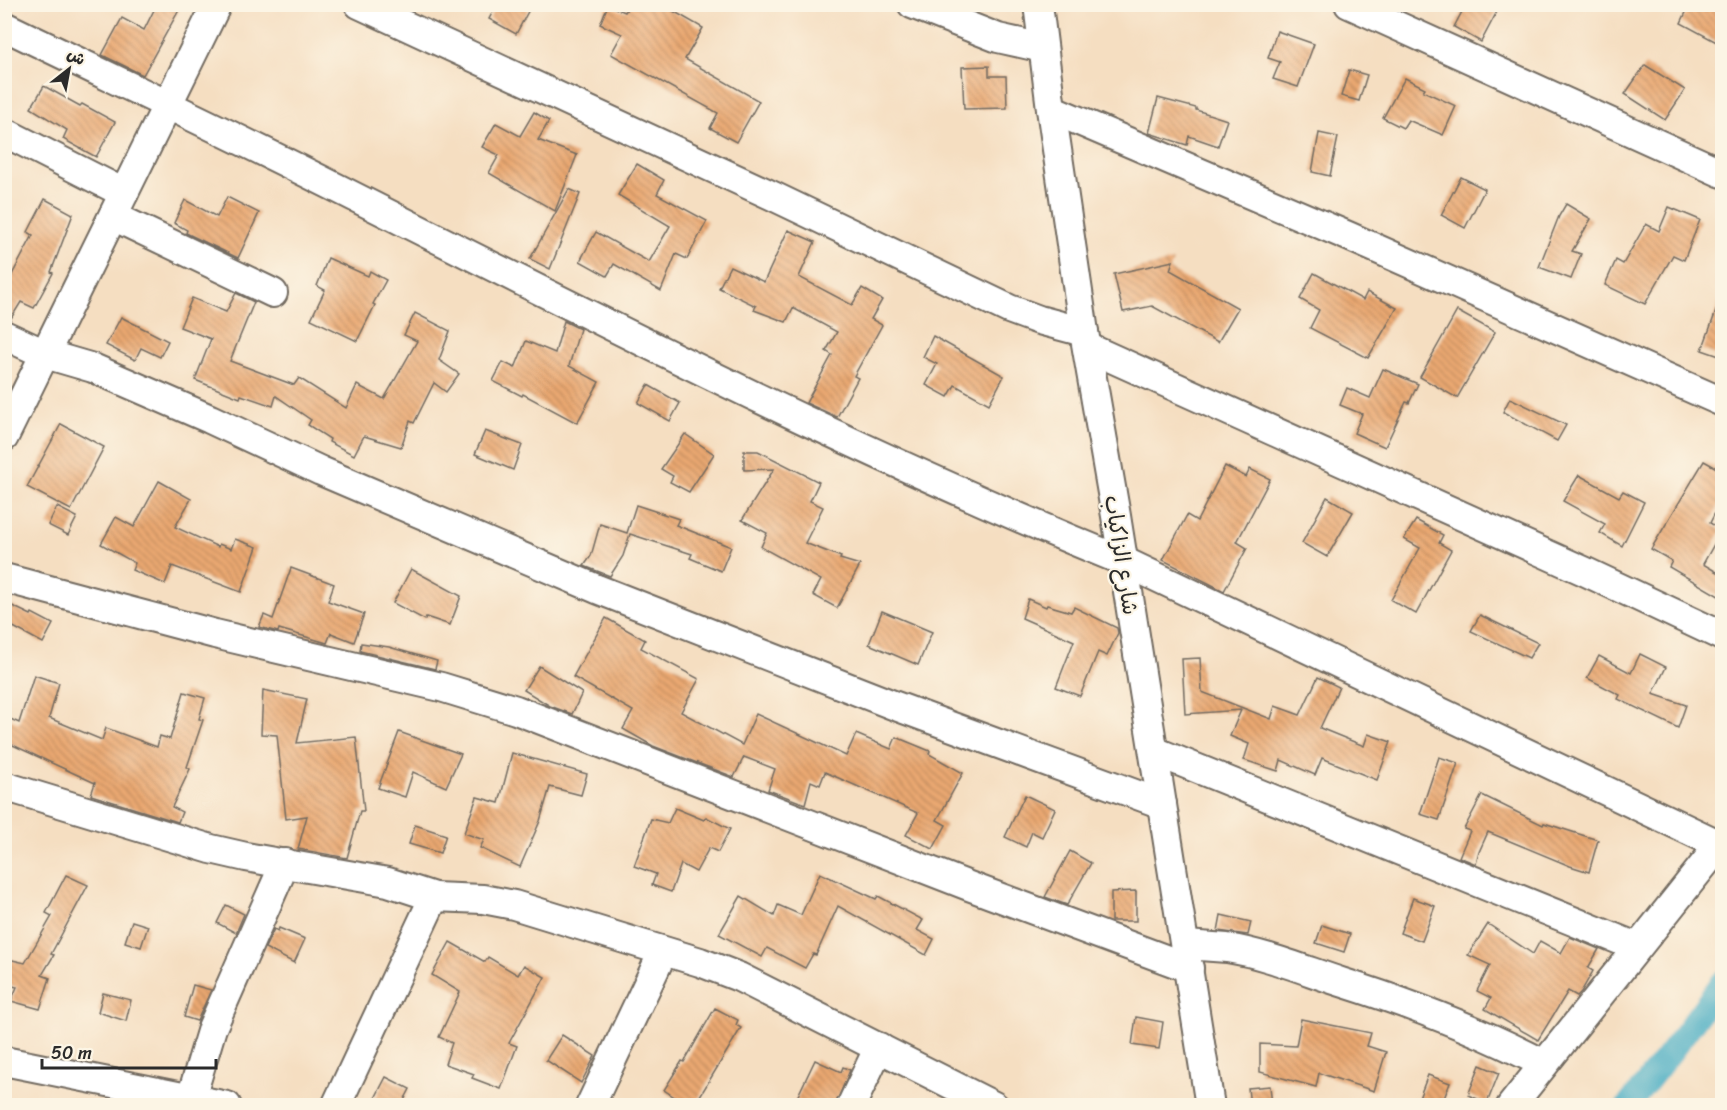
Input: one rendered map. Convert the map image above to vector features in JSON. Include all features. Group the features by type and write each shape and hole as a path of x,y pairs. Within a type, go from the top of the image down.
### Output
{"street":[{"path":"4,437 217,4"},
{"path":"359,4 773,196 1009,309 1086,340 1722,636"},
{"path":"912,4 998,38 1043,48"},
{"name":"شارع الزاكياب","path":"1038,4 1051,110 1086,340 1188,957 1210,1106"},
{"path":"1348,4 1722,173"},
{"path":"4,26 704,372 1030,523 1123,561 1721,844 1511,1106"},
{"path":"1051,110 1348,236 1722,402"},
{"path":"4,132 118,204 273,293"},
{"path":"4,335 45,354 93,368 332,476 597,589 893,705 1162,804"},
{"path":"4,578 214,634 441,687 516,710 969,886 1188,957 1227,948 1254,954 1383,995 1480,1034 1544,1064"},
{"path":"1154,751 1637,947"},
{"path":"4,786 211,849 388,882 434,897 483,899 514,905 700,962 739,977 994,1106"},
{"path":"191,1098 212,1028 285,863"},
{"path":"336,1106 434,897"},
{"path":"590,1106 663,952"},
{"path":"851,1106 879,1047"},
{"path":"4,1061 226,1106"}],"building":[{"path":"157,4 169,4 179,10 143,75 102,55 122,18 144,30"},
{"path":"497,4 532,4 516,34 489,19"},
{"path":"630,4 661,4 703,28 685,59 759,101 736,142 710,128 718,113 611,54 622,34 600,24 608,5 625,12"},
{"path":"1466,4 1501,4 1481,42 1454,27"},
{"path":"1690,4 1710,4 1722,11 1722,45 1681,23"},
{"path":"1277,31 1314,44 1298,87 1273,79 1280,62 1268,58"},
{"path":"1645,65 1685,90 1665,120 1625,94"},
{"path":"989,66 989,76 1006,76 1007,108 964,109 962,67"},
{"path":"1349,70 1367,75 1359,101 1341,96"},
{"path":"1405,78 1425,88 1423,91 1456,106 1443,135 1408,120 1403,128 1383,118"},
{"path":"44,86 115,122 96,157 63,139 67,130 31,108"},
{"path":"1158,98 1196,108 1196,110 1227,120 1218,146 1189,136 1187,145 1149,133"},
{"path":"534,112 549,121 538,140 577,155 555,211 489,173 499,155 482,147 496,123 520,136"},
{"path":"1319,133 1338,137 1330,176 1312,172"},
{"path":"637,164 664,180 657,194 707,221 687,259 676,254 661,291 614,264 607,276 580,261 596,232 649,262 670,226 618,195"},
{"path":"1461,177 1485,189 1465,228 1441,215"},
{"path":"569,189 580,194 550,269 530,259"},
{"path":"227,197 259,213 238,258 186,233 187,230 174,223 185,200 217,217"},
{"path":"45,199 73,214 51,272 53,273 34,308 21,302 10,320 4,319 4,290 33,235 28,232"},
{"path":"1566,204 1591,219 1572,251 1581,254 1571,279 1539,267"},
{"path":"1669,207 1700,220 1684,260 1673,255 1645,304 1605,285 1616,260 1623,264 1646,224 1659,231"},
{"path":"788,230 815,242 799,277 852,305 862,288 882,300 871,319 882,325 854,376 858,378 837,417 806,403 832,355 826,351 837,332 793,308 786,322 754,310 756,306 719,288 730,266 764,282"},
{"path":"328,258 368,276 370,271 386,280 357,341 311,319 325,290 317,286"},
{"path":"1173,261 1170,270 1238,308 1218,342 1152,306 1123,312 1114,274"},
{"path":"1314,273 1363,300 1367,292 1397,308 1368,358 1310,328 1319,310 1300,299"},
{"path":"236,293 254,302 230,361 294,385 299,378 346,408 357,385 384,399 417,341 404,335 415,313 450,331 439,360 459,374 446,392 434,383 414,423 410,421 401,447 364,436 354,455 329,442 330,439 308,425 311,420 276,396 273,406 241,395 240,398 195,380 211,339 180,327 192,298 226,312"},
{"path":"1720,300 1722,300 1722,357 1702,350"},
{"path":"1457,311 1495,332 1457,398 1420,377"},
{"path":"121,317 168,341 160,357 141,348 135,360 106,345"},
{"path":"564,321 580,329 569,366 599,382 577,423 493,381 503,362 515,368 526,341 555,353"},
{"path":"933,336 1004,376 989,404 955,385 948,397 926,385 937,364 923,357"},
{"path":"1383,369 1418,384 1409,403 1406,402 1385,447 1354,433 1362,414 1340,405 1347,388 1370,398"},
{"path":"648,385 680,403 670,421 638,403"},
{"path":"1510,398 1566,425 1557,441 1503,412"},
{"path":"61,424 104,447 71,510 27,487"},
{"path":"485,431 522,445 513,470 475,454"},
{"path":"685,434 714,454 689,492 670,482 673,476 661,469"},
{"path":"744,451 758,451 819,482 810,501 823,507 805,543 841,557 840,559 860,565 837,608 813,595 821,580 761,547 767,533 742,520 774,469 744,470"},
{"path":"1704,461 1722,471 1722,499 1710,523 1722,530 1703,564 1722,575 1722,598 1669,567 1672,561 1651,549"},
{"path":"1225,466 1246,477 1250,469 1270,479 1237,542 1247,548 1224,591 1163,560 1187,515 1197,521"},
{"path":"1579,475 1619,497 1623,491 1644,502 1622,546 1600,533 1605,524 1563,501"},
{"path":"159,481 191,499 175,527 218,547 219,544 231,549 235,539 257,547 241,592 172,566 165,584 132,570 135,563 101,544 116,517 134,527"},
{"path":"1327,497 1353,512 1327,557 1302,543"},
{"path":"636,505 679,519 676,525 731,547 721,571 690,558 692,554 630,534 623,556 610,576 584,566 591,556 600,524 627,533"},
{"path":"57,507 77,517 68,535 48,525"},
{"path":"1416,520 1443,535 1439,543 1451,550 1416,614 1391,600 1420,548 1404,539"},
{"path":"291,568 334,584 328,601 364,614 354,642 331,633 327,643 279,629 278,632 259,627 264,615 273,619"},
{"path":"411,569 461,596 450,625 426,617 425,620 393,603"},
{"path":"1028,599 1046,607 1047,605 1071,612 1074,607 1117,628 1118,633 1107,656 1098,652 1080,696 1056,687 1074,641 1022,618"},
{"path":"4,602 53,624 43,643 4,622"},
{"path":"882,611 932,632 918,665 869,644"},
{"path":"1480,615 1538,643 1529,658 1471,631"},
{"path":"606,618 645,640 641,648 699,679 681,712 742,745 756,714 846,756 856,734 891,749 896,737 930,751 929,754 963,773 937,820 946,825 933,849 906,835 918,813 825,772 820,785 811,781 805,804 768,790 775,769 744,757 734,777 653,746 623,729 633,711 573,677"},
{"path":"361,643 389,647 437,661 435,669 360,651"},
{"path":"1640,654 1666,667 1653,694 1686,705 1678,728 1618,699 1620,695 1587,678 1599,656 1631,673"},
{"path":"1200,658 1202,692 1271,719 1275,706 1300,715 1318,677 1339,687 1320,728 1364,746 1368,734 1391,742 1377,780 1322,758 1315,775 1281,760 1278,771 1244,760 1249,744 1230,736 1241,710 1185,714 1182,659"},
{"path":"539,666 582,693 572,714 550,706 524,690"},
{"path":"34,675 59,683 49,718 102,740 106,728 157,747 160,736 170,739 184,692 205,698 199,719 203,720 187,767 190,769 172,807 182,812 178,822 91,795 95,783 4,741 4,716 19,723"},
{"path":"263,690 307,699 297,743 356,737 364,811 360,811 347,858 298,849 307,816 286,819 277,735 261,734"},
{"path":"399,732 461,754 446,787 413,772 405,797 378,788"},
{"path":"512,753 587,774 581,795 550,787 540,821 520,867 480,848 484,840 464,833 477,797 499,803"},
{"path":"1439,757 1458,763 1439,820 1420,814"},
{"path":"1025,795 1055,809 1042,837 1032,832 1026,847 1005,837"},
{"path":"1482,795 1543,825 1544,823 1598,840 1589,872 1488,832 1476,864 1459,857 1470,831 1464,829"},
{"path":"675,808 704,820 706,817 730,829 718,852 709,848 696,872 681,864 671,892 652,885 656,874 634,866 651,819 668,823"},
{"path":"415,825 446,835 440,853 409,844"},
{"path":"1070,851 1091,863 1067,905 1045,897"},
{"path":"820,873 876,899 878,896 923,920 917,930 934,939 926,955 838,906 816,955 813,954 805,968 767,948 762,957 719,934 741,896 774,916 778,905 801,915"},
{"path":"66,875 88,885 42,975 50,978 40,1009 11,1001 17,987 4,984 8,959 25,963 52,916 46,913"},
{"path":"1136,891 1136,921 1111,921 1111,892"},
{"path":"1413,898 1435,906 1422,941 1400,933"},
{"path":"226,905 244,914 236,933 217,923"},
{"path":"1221,915 1251,922 1248,935 1218,931"},
{"path":"132,921 148,926 141,947 125,942"},
{"path":"1488,924 1533,954 1540,941 1561,953 1570,937 1599,949 1588,968 1593,971 1581,992 1577,996 1568,991 1538,1040 1485,1009 1491,998 1477,991 1490,965 1468,955"},
{"path":"1322,925 1350,934 1344,952 1316,943"},
{"path":"279,928 305,939 294,963 265,948 274,929 278,931"},
{"path":"450,942 485,962 488,957 518,975 524,965 545,977 509,1043 517,1046 501,1089 472,1078 474,1074 445,1064 452,1043 439,1037 460,992 432,975"},
{"path":"193,985 211,990 197,1021 184,1017"},
{"path":"103,993 131,1000 126,1021 98,1012"},
{"path":"715,1008 738,1020 736,1025 741,1028 694,1106 688,1106 664,1090 682,1061 684,1062"},
{"path":"1136,1017 1163,1022 1159,1049 1132,1045"},
{"path":"1301,1019 1371,1033 1367,1046 1386,1052 1374,1091 1319,1073 1316,1087 1260,1072 1260,1044 1296,1046"},
{"path":"562,1035 595,1056 581,1083 546,1060"},
{"path":"815,1060 841,1072 843,1067 850,1070 835,1106 793,1106"},
{"path":"1480,1065 1499,1073 1487,1103 1468,1095"},
{"path":"1428,1075 1450,1083 1441,1106 1416,1106"},
{"path":"386,1077 410,1089 401,1106 371,1106"},
{"path":"1270,1086 1272,1106 1250,1106 1248,1088"}],"waterway":[{"path":"1628,1106 1722,983"}]}
